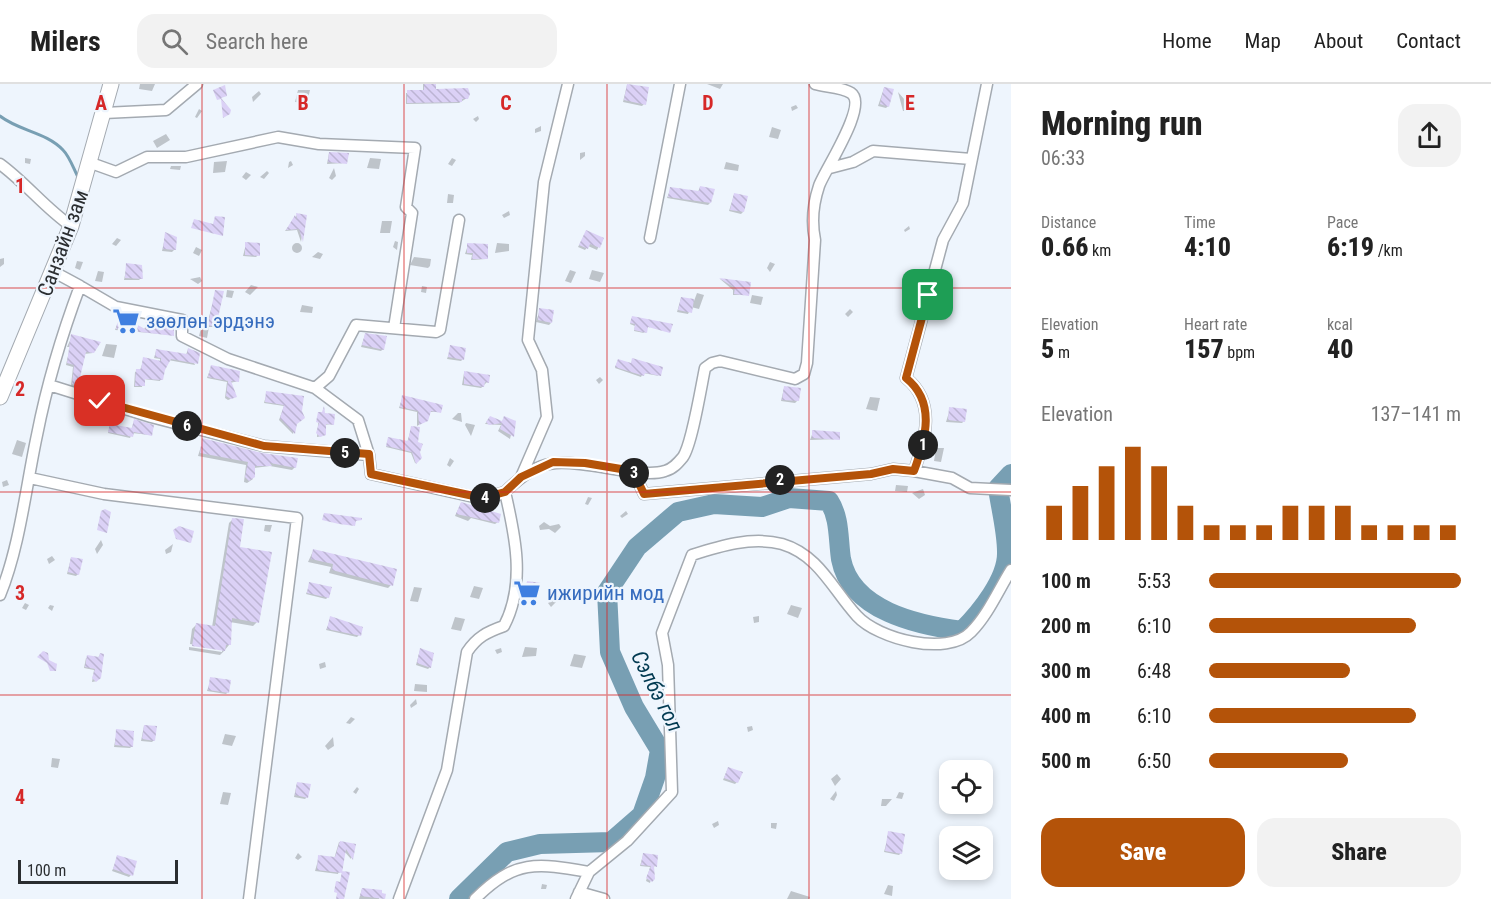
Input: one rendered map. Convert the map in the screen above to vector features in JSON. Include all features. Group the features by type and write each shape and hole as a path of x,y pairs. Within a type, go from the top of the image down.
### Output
{"main road":[{"name":"Санзайн зам","path":"0,397 54,272 71,226 111,84"}],"street":[{"path":"104,113 165,110 197,84"},
{"path":"521,477 547,417 542,370 528,340 544,182 568,84"},
{"path":"650,238 680,84"},
{"path":"54,272 116,307 182,320 182,336 228,359 315,388 358,420 369,454 371,474 483,498 505,492 521,477 553,462 585,463 633,471 663,472 675,466 685,455 705,368 712,363 720,362 795,379 804,374 807,363 815,240 812,222 820,184 845,137 855,107 855,98 851,93 815,84"},
{"path":"914,471 923,445 925,404 919,388 906,378 944,240 963,203 987,84"},
{"path":"90,163 116,172 147,157 186,157 278,137 319,144 416,148 406,207 412,213 394,328"},
{"path":"830,168 853,162 873,151 971,159"},
{"path":"0,164 22,181 51,213 71,226"},
{"path":"315,388 329,376 356,325 436,332 440,330 459,220"},
{"path":"0,595 30,478 49,385 80,286"},
{"path":"49,385 151,417 264,446 369,454"},
{"path":"633,471 644,494 871,474 893,469 952,478 970,488 1011,490"},
{"path":"30,478 104,494 297,518 249,899"},
{"path":"399,899 447,770 466,652 474,641 486,632 504,626 512,612 517,553 505,492"},
{"path":"604,899 578,896 589,872 627,841 672,792 668,665 662,633 692,555 733,542 782,544 818,565 859,618 876,632 921,643 948,642 970,633 1011,570"},
{"path":"475,899 490,884 520,868 539,864 589,872"}],"building":[{"path":"424,84 436,84 436,89 468,88 470,94 468,99 462,99 462,102 407,103 407,90 424,90"},
{"path":"627,84 649,87 646,105 624,100"},
{"path":"225,85 227,96 221,98 231,110 230,114 223,118 221,99 217,100 213,90"},
{"path":"884,87 894,89 889,107 880,104"},
{"path":"329,152 349,153 347,164 328,162"},
{"path":"700,186 715,189 711,203 668,197 670,187 699,191"},
{"path":"734,193 748,196 744,212 730,210"},
{"path":"296,213 307,215 303,242 299,229 286,230 295,215 297,220"},
{"path":"215,216 225,217 223,236 191,228 194,219 213,224"},
{"path":"586,230 604,238 600,248 590,244 588,249 579,245"},
{"path":"165,232 177,237 176,250 163,249"},
{"path":"245,242 260,243 260,256 245,255"},
{"path":"467,243 488,244 488,259 472,259 473,253 467,253"},
{"path":"126,263 142,265 143,279 125,278"},
{"path":"719,278 751,282 749,296 734,294 735,288"},
{"path":"215,290 224,291 216,327 208,325"},
{"path":"681,297 694,299 692,313 678,310"},
{"path":"539,308 554,310 552,323 538,320"},
{"path":"632,316 673,324 670,333 648,327 647,333 634,330 635,324 630,323"},
{"path":"123,317 145,329 146,321 174,326 174,336 116,329 118,318"},
{"path":"365,333 387,336 384,350 362,345"},
{"path":"71,334 101,342 94,353 86,352 78,386 72,384 74,365 67,363"},
{"path":"450,345 466,348 464,360 448,357"},
{"path":"188,348 200,353 198,364 171,359 163,380 145,379 145,386 135,386 136,369 141,369 143,357 161,361 161,358 155,357 156,349 187,354"},
{"path":"632,358 663,367 661,376 645,373 644,376 615,367 618,359 631,363"},
{"path":"211,365 240,371 239,382 231,381 237,397 231,399 226,396 228,381 208,377"},
{"path":"464,371 490,375 489,383 485,382 484,387 464,384"},
{"path":"784,386 801,388 799,401 782,400"},
{"path":"266,391 304,396 302,411 305,418 297,424 295,434 280,418 284,405 265,402"},
{"path":"402,395 443,405 441,413 431,411 428,421 419,425 418,411 400,407"},
{"path":"82,404 100,409 96,421 82,417"},
{"path":"324,406 325,413 335,414 334,425 326,424 326,435 320,437 316,433 319,423 316,422 318,412 322,412"},
{"path":"949,407 967,409 965,422 948,420"},
{"path":"490,416 502,421 504,416 516,421 514,437 500,429 502,423 489,425 486,422"},
{"path":"134,419 154,425 152,436 134,432 133,437 108,432 110,424 132,428"},
{"path":"411,426 420,427 418,442 423,444 420,452 422,458 416,464 412,452 386,446 388,437 408,441"},
{"path":"812,430 840,432 840,440 812,438"},
{"path":"202,438 262,453 298,458 296,468 270,463 272,466 255,466 255,477 249,481 245,477 248,462 200,453"},
{"path":"461,502 501,514 499,523 456,514"},
{"path":"105,509 111,512 107,533 97,530 101,511"},
{"path":"324,513 362,518 362,520 356,521 355,526 339,524 322,520"},
{"path":"232,518 244,519 240,547 272,552 259,623 232,618 231,645 226,645 225,651 192,646 196,623 215,626"},
{"path":"179,526 194,531 191,543 176,539 173,530"},
{"path":"313,549 397,569 393,586 332,570 333,564 311,559"},
{"path":"71,557 83,559 79,575 68,572"},
{"path":"527,581 541,583 538,598 525,596"},
{"path":"309,582 332,587 329,598 307,593"},
{"path":"330,616 363,627 361,636 327,629"},
{"path":"420,648 434,653 431,668 417,663"},
{"path":"43,651 48,653 49,660 57,664 56,671 50,671 47,663 37,657"},
{"path":"100,653 104,654 101,678 96,682 92,678 95,669 85,667 87,655 99,657"},
{"path":"210,677 231,680 229,693 208,690"},
{"path":"144,725 157,726 155,741 142,739"},
{"path":"116,729 134,731 133,747 115,745"},
{"path":"728,767 743,772 738,783 724,778"},
{"path":"297,782 311,784 308,798 295,795"},
{"path":"888,831 905,834 902,854 885,851"},
{"path":"340,841 356,844 353,860 346,849 342,873 317,870 318,855 335,857"},
{"path":"643,853 658,855 657,867 654,866 655,879 652,882 646,878 651,866 641,865"},
{"path":"117,855 137,861 133,876 113,869"},
{"path":"342,871 350,872 344,899 336,899 337,893 334,892 336,881 340,882"},
{"path":"362,888 382,890 382,893 386,894 385,899 360,896"}],"waterway":[{"path":"0,116 56,144 68,156 79,179"},
{"name":"Сэлбэ гол","path":"459,899 507,852 540,844 611,842 642,815 655,778 660,750 634,707 610,652 607,592 637,547 678,512 714,504 762,507 789,498 829,501 837,522 841,559 847,577 858,591 872,603 907,619 926,625 962,631 992,595 1003,573 1007,544 998,488 1011,474"}],"place":[{"name":"зөөлөн эрдэнэ","path":"126,321"},
{"name":"ижирийн мод","path":"527,593"}],"route":[{"path":"100,401 151,417 264,446 369,454 371,474 483,498 505,492 521,477 553,462 585,463 633,471 644,494 696,491 781,480 871,474 893,469 914,471 923,445 925,404 919,388 906,378 928,295"}]}
